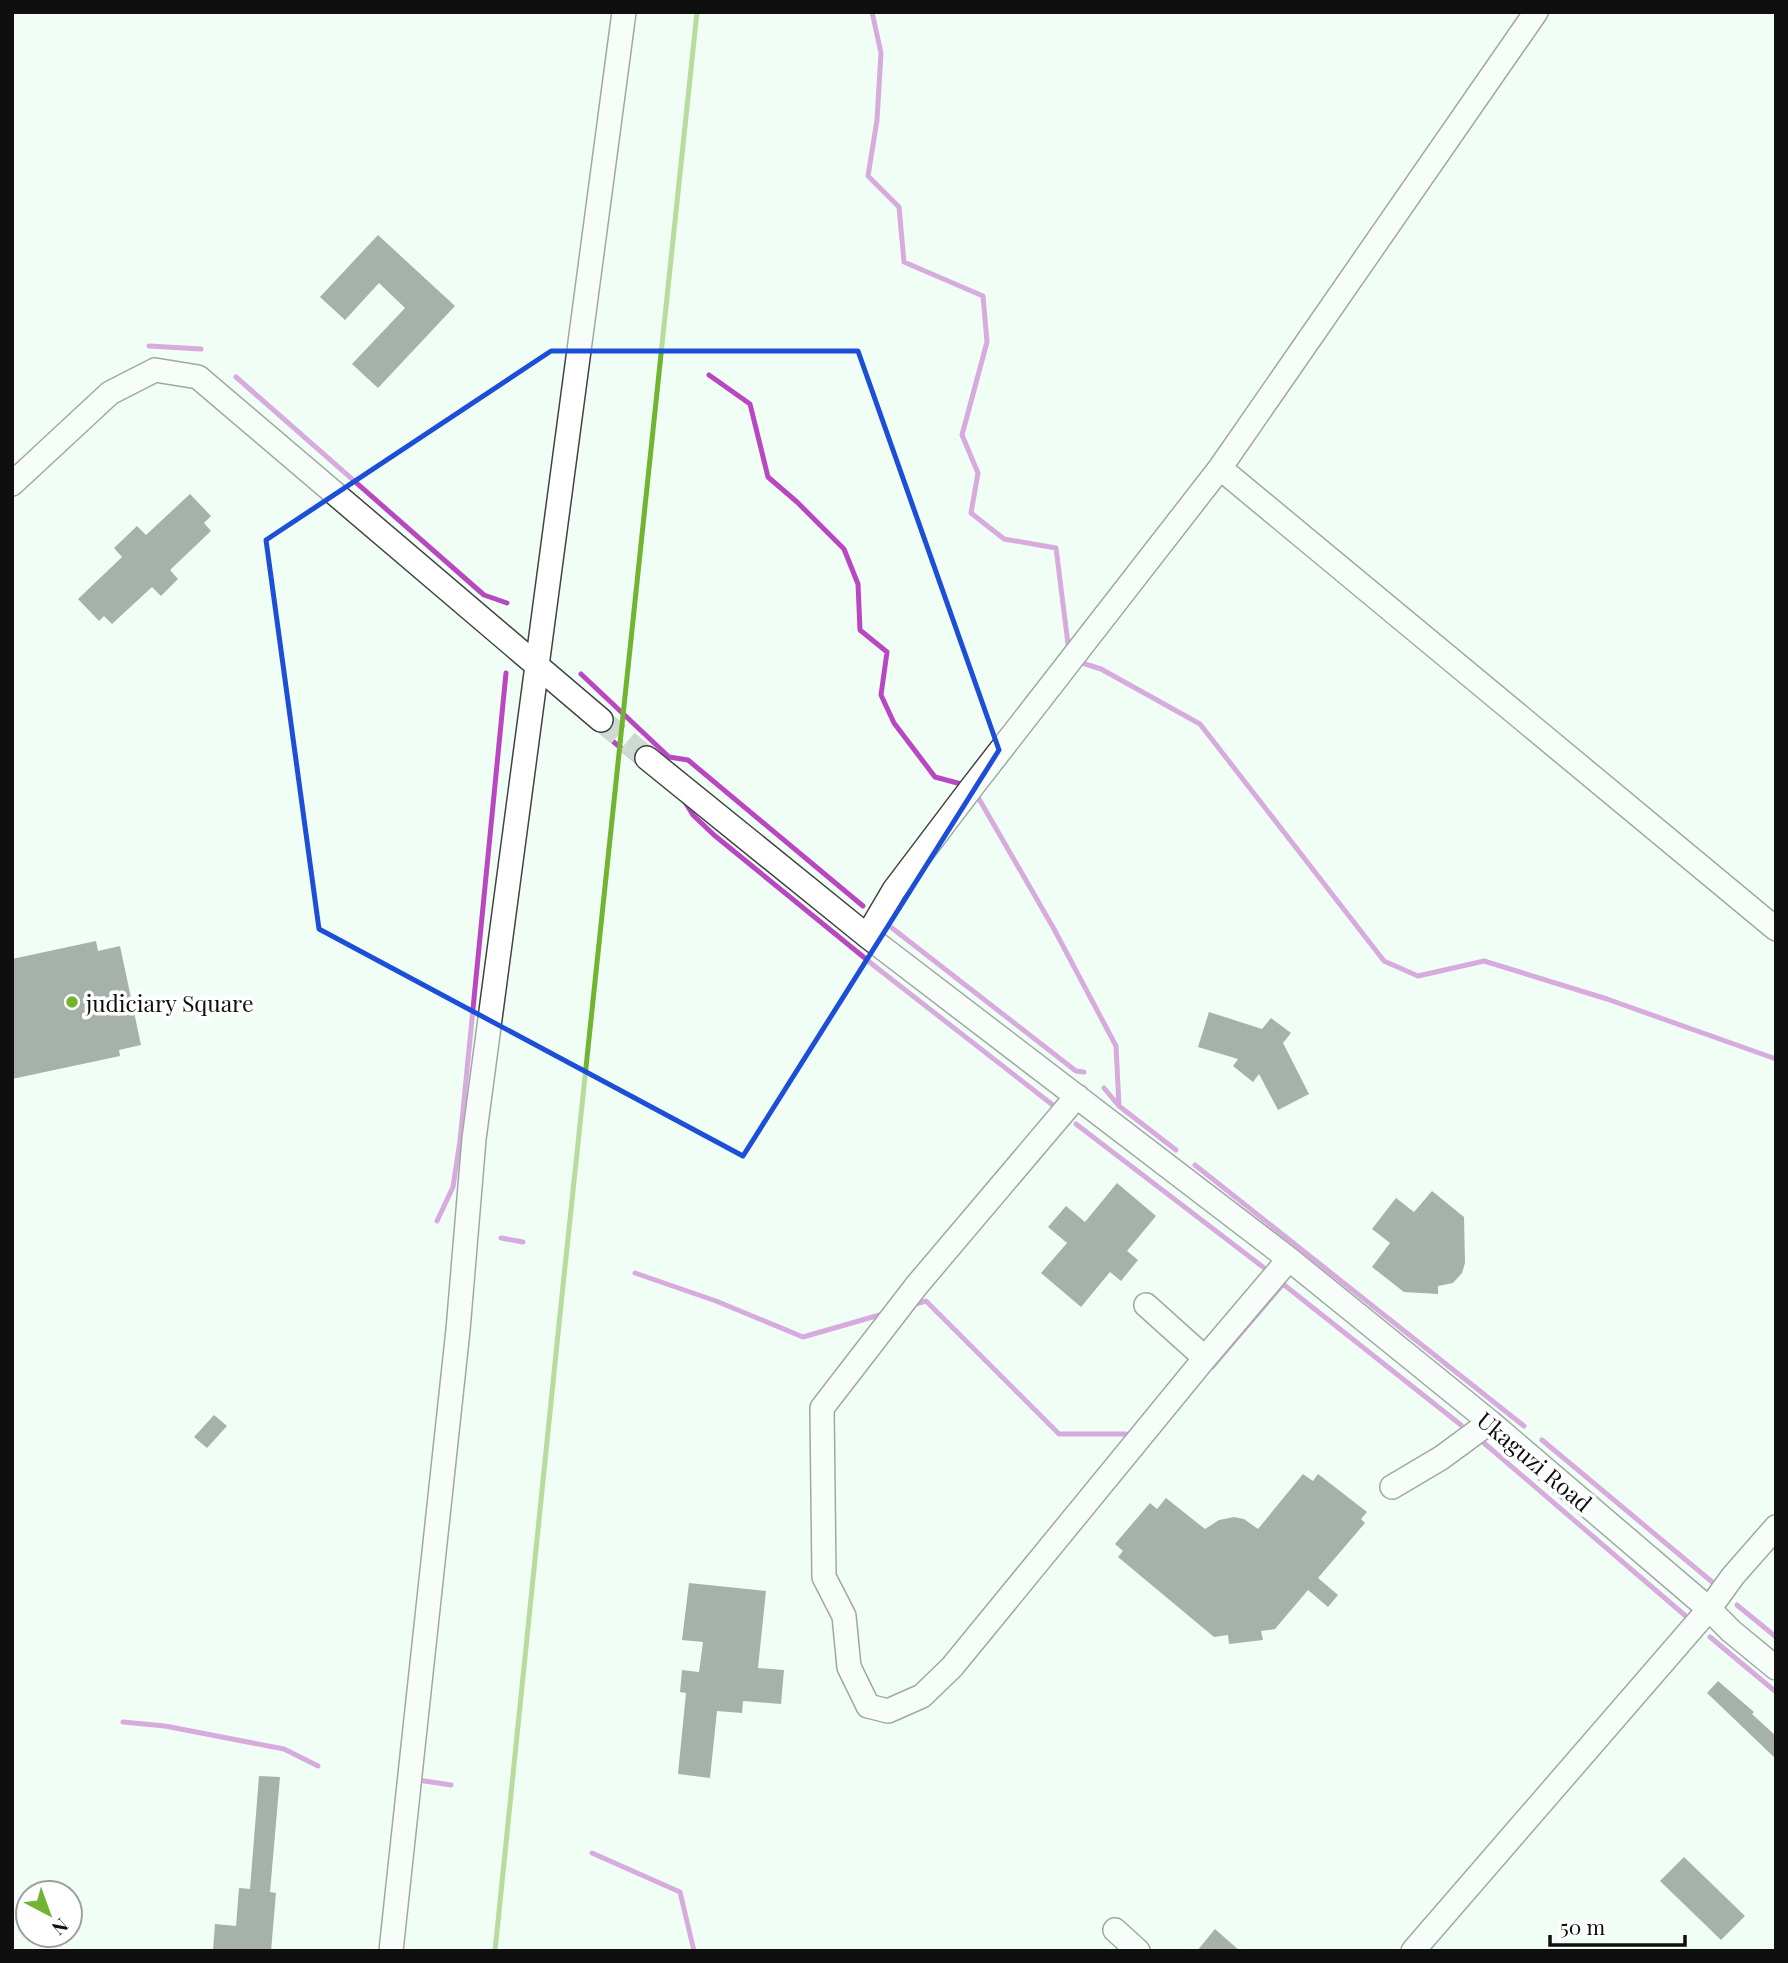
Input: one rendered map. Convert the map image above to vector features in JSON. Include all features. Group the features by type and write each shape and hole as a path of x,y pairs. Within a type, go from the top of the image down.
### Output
{"street":[{"path":"391,1951 458,1330 474,1139 624,12"},
{"path":"867,936 894,890 972,786 1220,468 1536,12"},
{"path":"12,484 110,393 155,370 198,377 601,720"},
{"path":"1220,468 1776,929"},
{"name":"Ukaguzi Road","path":"647,758 867,936 1289,1259 1490,1422 1776,1668"},
{"path":"1077,1096 917,1285 822,1408 824,1577 844,1616 849,1667 868,1706 888,1711 922,1696 952,1667 1289,1259"},
{"path":"1146,1305 1205,1358"},
{"path":"1392,1487 1441,1458 1490,1422"},
{"path":"1413,1951 1709,1609 1733,1576 1776,1527"},
{"path":"1115,1930 1138,1951"}],"highlighted area":[{"path":"551,351 858,351 999,750 743,1156 319,929 266,540"}],"building":[{"path":"378,235 455,306 378,388 352,364 405,308 379,283 345,320 320,297"},
{"path":"190,494 211,516 204,523 211,531 170,570 178,579 161,596 152,587 112,624 104,616 99,621 78,599 122,557 114,548 137,526 146,535"},
{"name":"judiciary Square","path":"96,941 98,951 120,946 141,1045 119,1050 120,1056 12,1079 12,959"},
{"path":"1209,1012 1262,1029 1271,1018 1291,1033 1283,1043 1309,1094 1278,1110 1259,1074 1253,1082 1233,1066 1238,1059 1198,1047"},
{"path":"1117,1183 1156,1216 1127,1251 1138,1260 1121,1281 1110,1272 1081,1307 1041,1273 1067,1243 1048,1227 1066,1206 1085,1222"},
{"path":"1432,1191 1464,1217 1465,1263 1462,1273 1453,1283 1438,1286 1438,1294 1404,1292 1372,1267 1390,1243 1372,1229 1396,1198 1414,1212"},
{"path":"214,1415 227,1426 207,1448 194,1437"},
{"path":"1303,1474 1313,1481 1318,1474 1367,1512 1361,1519 1365,1523 1318,1578 1338,1595 1328,1607 1308,1590 1275,1629 1261,1631 1263,1640 1229,1644 1228,1635 1214,1637 1118,1557 1123,1551 1115,1544 1150,1503 1157,1509 1166,1498 1205,1529 1219,1520 1234,1517 1244,1519 1258,1529"},
{"path":"689,1583 766,1591 758,1668 784,1670 781,1704 743,1701 742,1713 717,1711 710,1778 678,1774 686,1693 680,1692 682,1670 699,1672 703,1642 682,1640"},
{"path":"1718,1681 1754,1712 1752,1714 1776,1736 1776,1759 1707,1693"},
{"path":"259,1776 280,1777 270,1892 276,1893 271,1951 213,1950 215,1924 236,1926 239,1888 250,1889"},
{"path":"1684,1857 1745,1916 1721,1940 1660,1881"},
{"path":"1215,1929 1240,1951 1197,1951"}],"waterway":[{"path":"872,12 881,53 877,120 868,176 899,207 904,262 983,296 987,342 962,435 978,473 971,513 1004,539 1056,548 1069,652"},
{"path":"149,346 201,349"},
{"path":"709,375 750,404 768,477 844,549 858,584 860,630 887,652 881,695 894,723 935,777 965,785"},
{"path":"236,377 484,595 507,603"},
{"path":"1079,662 1101,669 1200,724 1384,961 1418,976 1484,961 1607,999 1776,1059"},
{"path":"437,1221 453,1187 460,1141 506,673"},
{"path":"581,674 669,757 688,760 863,906"},
{"path":"597,728 640,764"},
{"path":"975,792 1054,929 1116,1046 1119,1106"},
{"path":"685,802 693,815 714,835 877,968 1054,1106"},
{"path":"892,928 1076,1071 1084,1072"},
{"path":"1104,1088 1119,1106 1176,1150"},
{"path":"1076,1124 1263,1267"},
{"path":"1195,1165 1524,1426"},
{"path":"501,1238 523,1242"},
{"path":"635,1273 716,1301 803,1337 883,1314"},
{"path":"1212,1367 1283,1284 1461,1425"},
{"path":"912,1305 926,1301 1059,1434 1126,1434"},
{"path":"1542,1440 1717,1586"},
{"path":"1484,1443 1688,1618"},
{"path":"1737,1605 1776,1637"},
{"path":"1710,1637 1776,1692"},
{"path":"123,1722 165,1726 284,1749 318,1766"},
{"path":"418,1780 451,1785"},
{"path":"592,1853 680,1892 694,1951"}],"tunnel":[{"path":"601,720 647,758"}],"railway":[{"path":"495,1951 697,12"}],"place":[{"name":"judiciary Square","path":"72,1002"}]}
